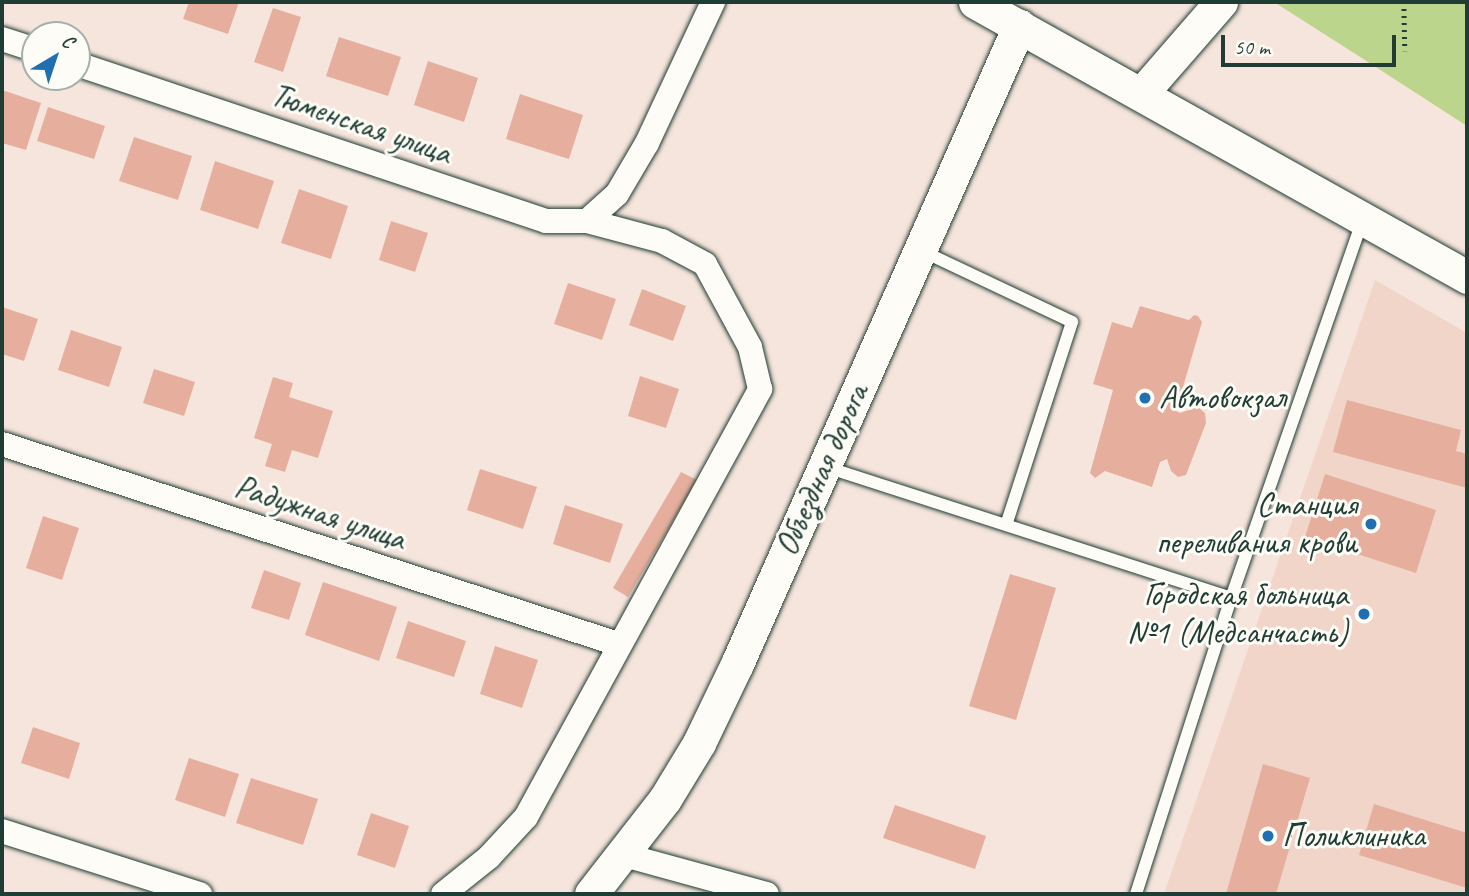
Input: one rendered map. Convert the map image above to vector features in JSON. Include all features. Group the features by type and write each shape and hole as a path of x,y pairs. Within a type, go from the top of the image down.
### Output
{"main road":[{"path":"975,2 1467,277"},
{"path":"1141,94 1221,2"},
{"name":"Объездная дорога","path":"592,894 665,799 699,743 737,664 822,466 1019,26"}],"street":[{"path":"587,221 617,194 647,143 713,2"},
{"path":"2,39 21,45"},
{"name":"Тюменская улица","path":"91,69 546,221 587,221 662,241 705,264 750,347 760,389 618,644 526,817 489,857 443,894"},
{"name":"Радужная улица","path":"2,444 618,644"},
{"path":"2,831 200,894"},
{"path":"624,855 767,894"}],"lane":[{"path":"1136,894 1231,597 1363,219"},
{"path":"919,250 1072,323 1006,525"},
{"path":"822,466 1231,597"}],"path":[{"path":"1404,2 1405,51"}],"shaded area":[{"name":"Городская больница №1 (Медсанчасть)","path":"1375,280 1467,333 1467,894 1164,894"}],"green space":[{"path":"1274,2 1467,2 1467,126 1368,62"}],"building":[{"path":"189,2 239,2 228,34 183,19"},
{"path":"273,8 301,17 283,72 254,62"},
{"path":"339,37 401,57 388,96 326,76"},
{"path":"428,61 478,78 464,122 414,105"},
{"path":"2,90 41,103 26,150 2,143"},
{"path":"520,94 583,115 569,159 506,139"},
{"path":"48,107 105,126 94,159 37,141"},
{"path":"134,137 192,156 178,200 119,181"},
{"path":"215,161 274,181 258,229 200,210"},
{"path":"299,189 348,206 331,259 281,243"},
{"path":"391,221 428,233 415,272 379,260"},
{"path":"568,283 616,299 602,340 554,324"},
{"path":"642,289 686,306 673,341 629,325"},
{"name":"Автовокзал","path":"1140,306 1189,320 1194,315 1198,316 1202,322 1176,411 1180,413 1198,407 1205,413 1206,423 1186,475 1178,477 1171,471 1167,459 1160,462 1152,487 1105,471 1095,478 1090,473 1113,390 1093,384 1112,322 1132,328"},
{"path":"2,307 38,319 24,361 2,354"},
{"path":"71,330 122,347 109,387 58,370"},
{"path":"154,369 195,382 184,416 143,403"},
{"path":"640,376 679,389 666,428 628,416"},
{"path":"273,377 293,383 289,397 333,411 318,458 292,450 285,472 265,466 272,444 254,438"},
{"path":"1347,400 1461,430 1456,451 1467,454 1467,488 1333,452"},
{"path":"480,469 537,487 523,529 467,510"},
{"path":"681,472 697,480 628,597 613,588"},
{"name":"Станция переливания крови","path":"1325,474 1436,510 1416,573 1305,537"},
{"path":"565,505 623,524 610,563 553,544"},
{"path":"43,516 79,528 62,580 26,568"},
{"path":"264,570 301,583 289,620 251,608"},
{"path":"1010,574 1056,588 1016,720 969,706"},
{"path":"323,582 397,607 379,661 305,635"},
{"path":"408,621 466,641 454,677 396,658"},
{"path":"495,646 538,660 522,708 480,694"},
{"path":"33,727 80,743 69,779 21,763"},
{"path":"189,758 239,774 225,817 175,800"},
{"name":"Поликлиника","path":"1263,764 1310,778 1276,894 1226,894"},
{"path":"251,778 318,799 303,845 236,823"},
{"path":"1374,804 1467,833 1467,888 1359,855"},
{"path":"895,805 986,836 975,869 883,838"},
{"path":"371,813 409,826 395,868 357,855"}],"place":[{"name":"Автовокзал","path":"1145,398"},
{"name":"Станция переливания крови","path":"1371,524"},
{"name":"Городская больница №1 (Медсанчасть)","path":"1364,614"},
{"name":"Поликлиника","path":"1268,836"}]}
